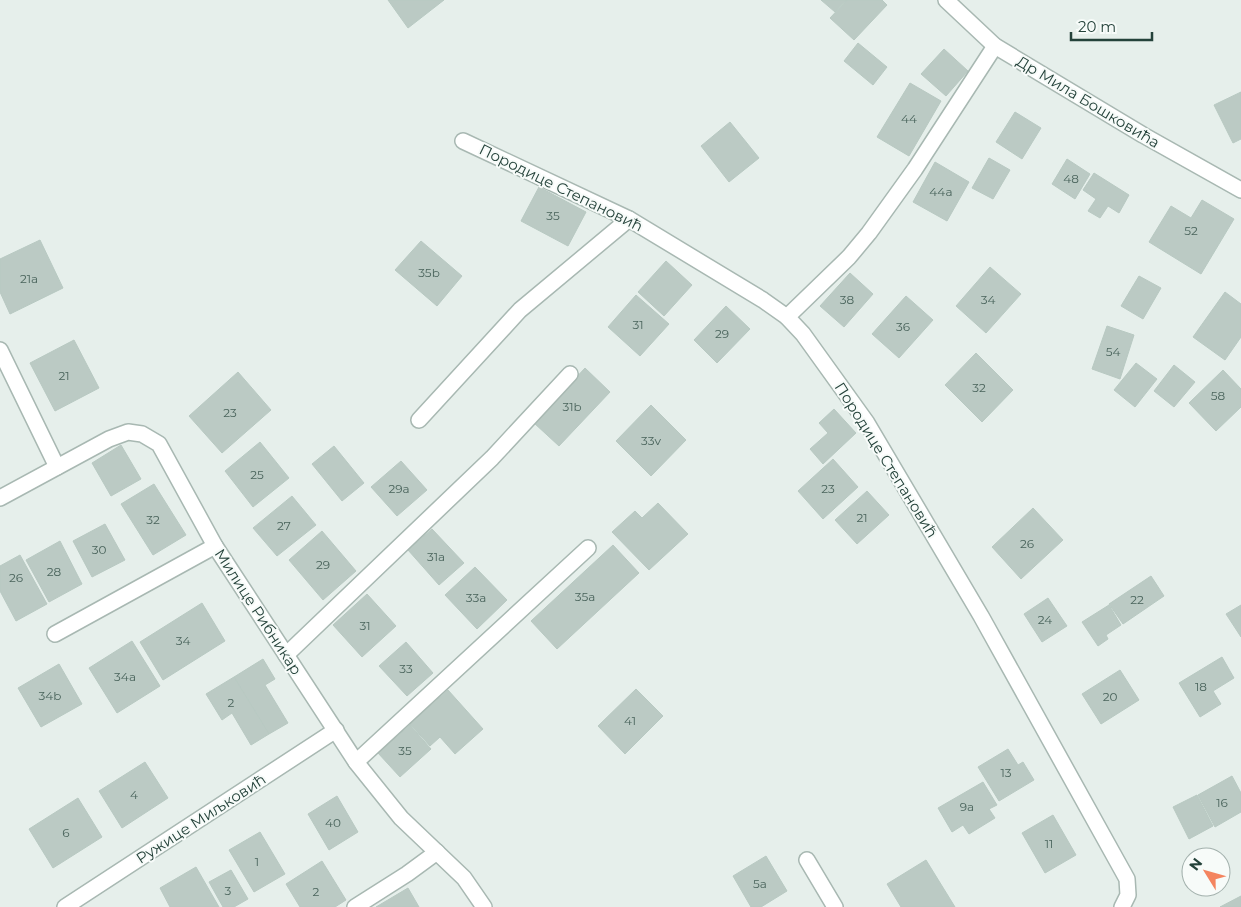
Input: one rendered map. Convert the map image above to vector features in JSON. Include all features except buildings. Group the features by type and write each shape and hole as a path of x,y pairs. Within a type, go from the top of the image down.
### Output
{"street":[{"name":"Др Мила Бошковића","path":"946,0 995,46 1142,135 1241,190"},
{"path":"787,317 849,257 869,233 915,169 995,46"},
{"name":"Породице Степановић","path":"463,141 630,219 763,300 787,317 822,359 867,423 982,616 1127,879 1128,895 1122,907"},
{"path":"419,420 520,310 630,219"},
{"path":"0,350 58,467"},
{"path":"286,654 492,458 570,374"},
{"name":"Милице Рибникар","path":"0,498 109,439 128,432 142,434 159,444 215,546 356,762 400,818 464,878 484,907"},
{"path":"56,634 215,546"},
{"path":"356,762 588,548"},
{"name":"Ружице Миљковић","path":"65,907 336,730"},
{"path":"355,907 407,874 437,852"},
{"path":"807,860 835,907"}]}
